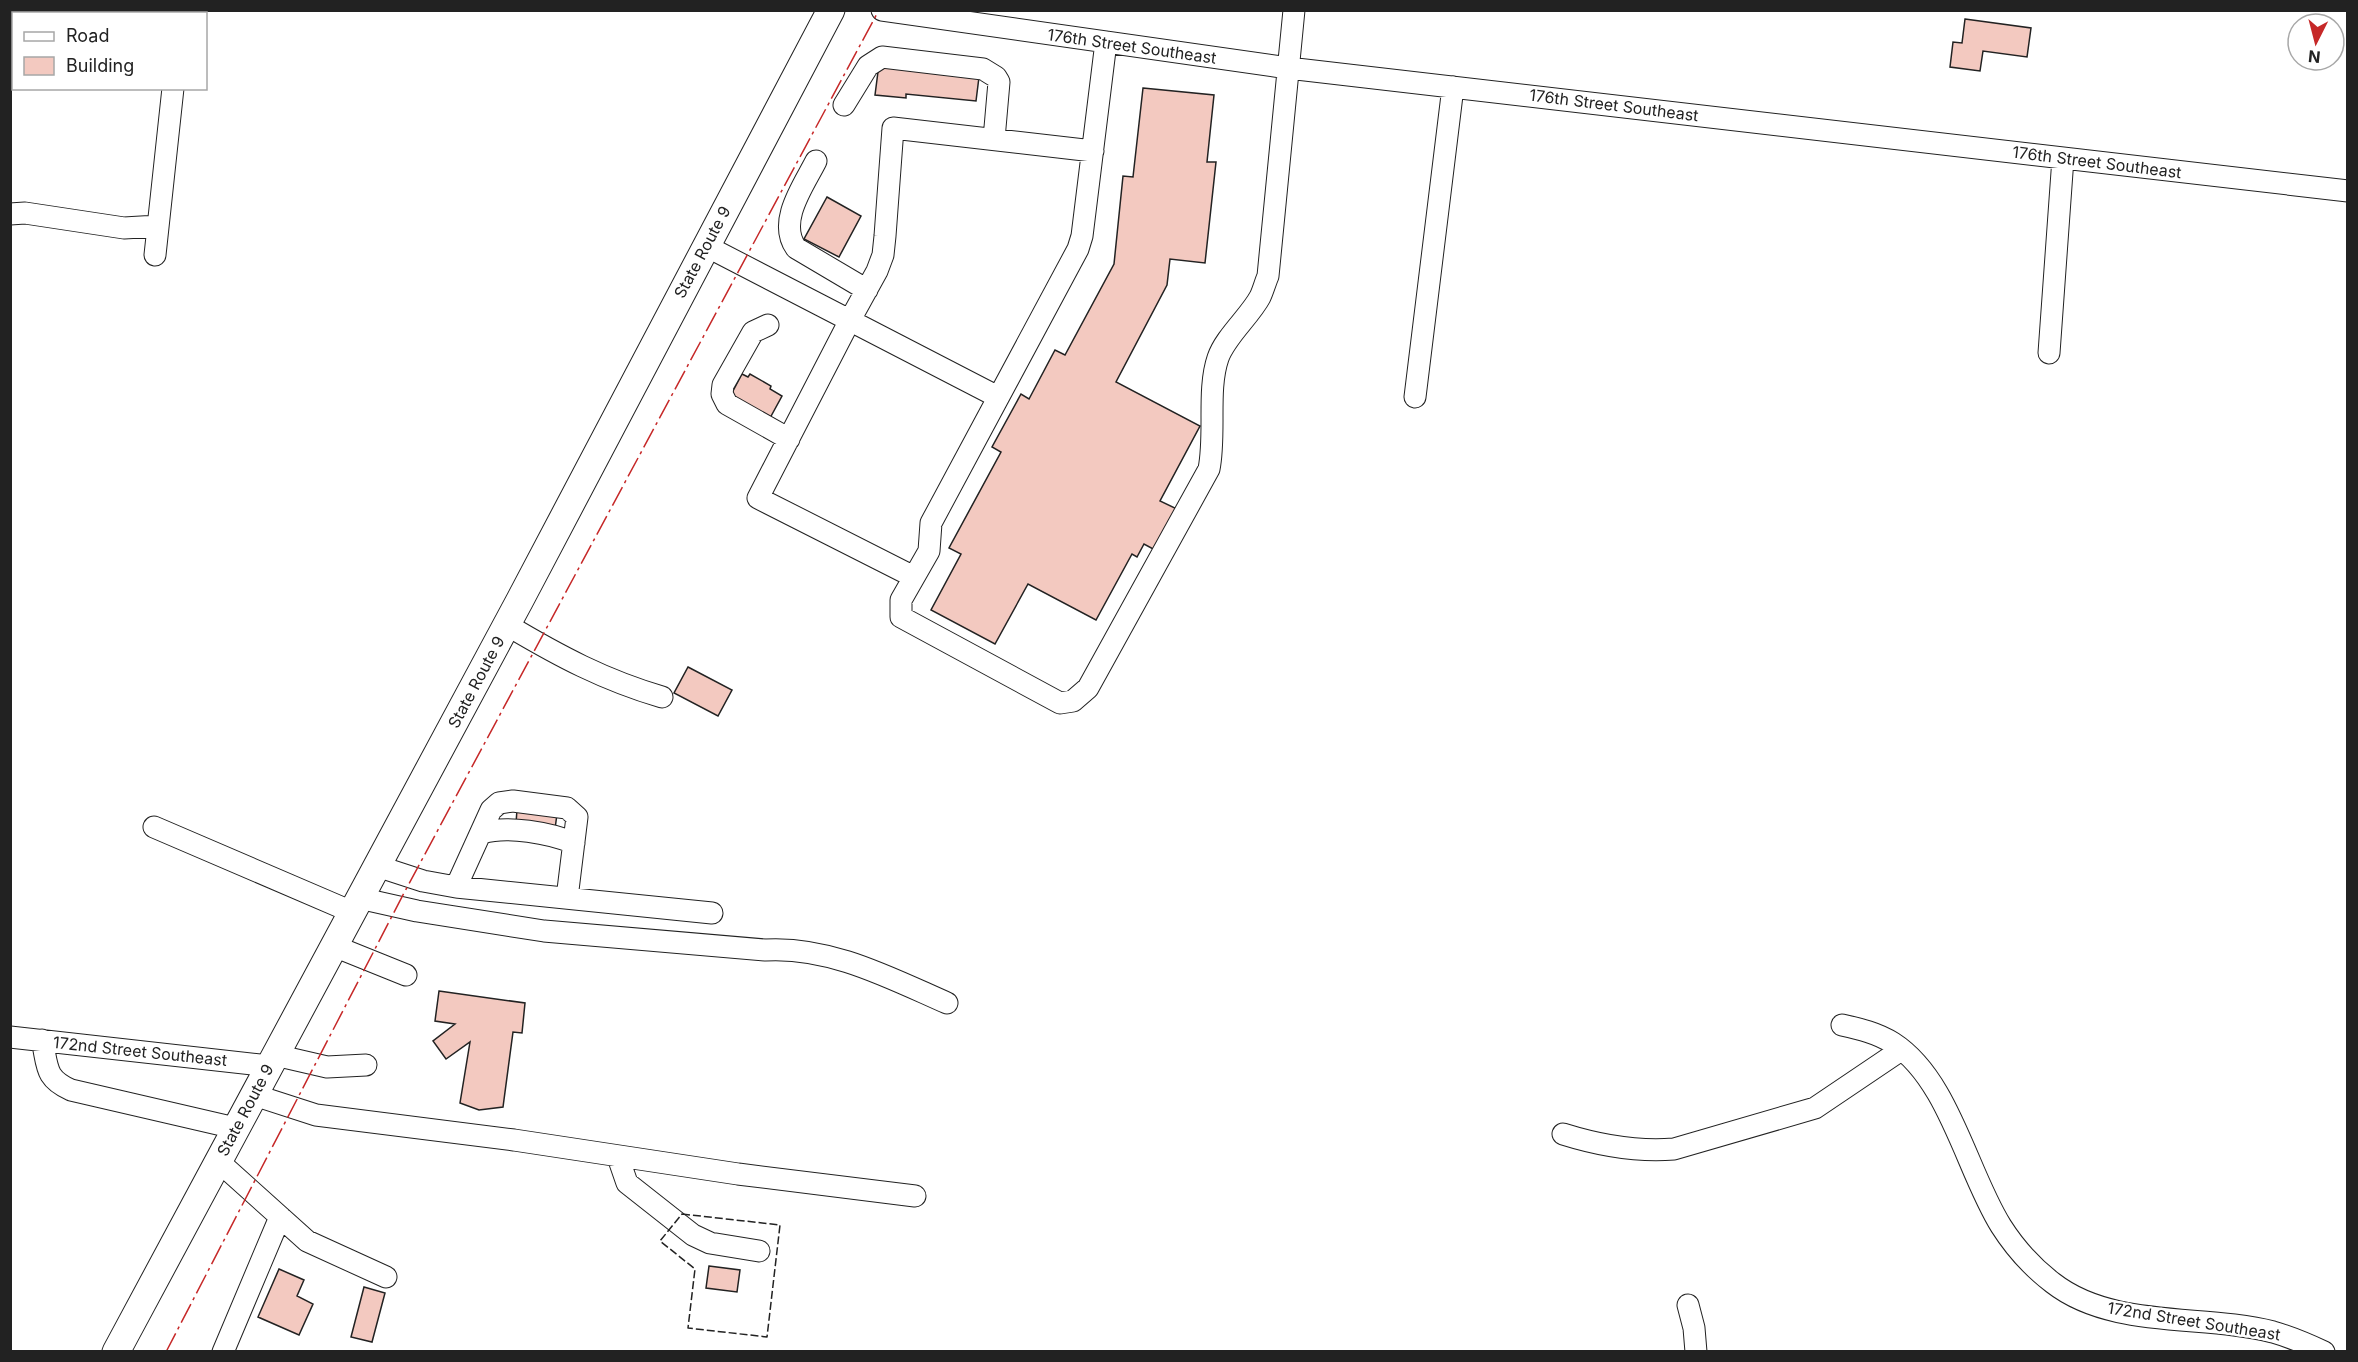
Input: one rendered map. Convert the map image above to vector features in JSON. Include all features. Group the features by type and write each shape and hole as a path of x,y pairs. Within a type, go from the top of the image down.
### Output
{"main road":[{"name":"State Route 9","path":"116,1352 507,625 831,10"}],"street":[{"name":"176th Street Southeast","path":"882,10 1004,19 1106,42 1288,68 2348,191"},
{"path":"1106,42 1082,236 931,523 929,551 901,600 901,616 1060,703 1073,701 1088,688 1209,469 1218,357 1244,317 1260,298 1268,276 1294,10"},
{"path":"844,105 868,66 882,57 983,69 996,77 999,82 994,140"},
{"path":"1415,397 1453,87"},
{"path":"155,255 173,90"},
{"path":"914,578 758,498 877,271 883,255 893,128 1093,151"},
{"path":"2049,353 2063,158"},
{"path":"816,160 792,209 789,221 790,240 796,248 867,290"},
{"path":"10,214 25,213 124,228 158,226"},
{"path":"706,246 998,397"},
{"path":"768,325 753,332 723,385 722,394 727,404 789,439"},
{"path":"507,625 566,660 625,686 662,697"},
{"path":"456,887 492,810 499,803 513,801 567,808 577,817 567,898"},
{"path":"154,827 356,905 417,911 544,931 765,950 780,949 825,956 858,964 947,1004"},
{"path":"482,833 496,829 558,836 574,843"},
{"path":"377,866 423,881 456,887 712,913"},
{"path":"334,946 406,975"},
{"name":"172nd Street Southeast","path":"1842,1025 1873,1032 1901,1050 1913,1061 1935,1089 2000,1225 2027,1261 2055,1284 2083,1300 2113,1311 2271,1331 2324,1352"},
{"name":"172nd Street Southeast","path":"10,1037 327,1067 366,1065"},
{"path":"42,1040 50,1075 59,1084 71,1090 236,1128"},
{"path":"1563,1134 1586,1142 1614,1146 1653,1151 1674,1149 1815,1108 1901,1050"},
{"path":"254,1095 316,1114 915,1196"},
{"path":"618,1157 627,1183 693,1235 710,1244 759,1251"},
{"path":"218,1161 307,1241 386,1277"},
{"path":"223,1352 280,1217"},
{"path":"1688,1305 1694,1328 1696,1352"}],"building":[{"path":"1965,19 2031,28 2027,57 1983,51 1980,71 1950,67 1953,42 1962,43"},
{"path":"879,64 979,77 976,101 906,94 906,98 875,95"},
{"path":"1143,88 1214,95 1207,162 1216,162 1205,263 1170,259 1167,285 1116,382 1200,426 1160,501 1177,509 1155,550 1144,544 1137,557 1132,554 1096,620 1028,584 995,644 931,610 961,554 949,548 1001,452 992,447 1021,394 1029,399 1055,350 1065,355 1114,264 1123,176 1133,177"},
{"path":"827,197 861,216 839,257 804,239"},
{"path":"742,374 748,377 750,374 771,386 770,389 782,396 770,418 733,397 733,391"},
{"path":"688,667 732,690 718,716 674,693"},
{"path":"517,809 557,814 555,829 516,824"},
{"path":"439,991 525,1003 522,1033 513,1032 503,1107 479,1110 460,1103 470,1042 446,1059 433,1041 455,1024 435,1021"},
{"path":"709,1266 740,1270 737,1292 706,1288"},
{"path":"279,1269 304,1280 297,1296 313,1304 299,1335 258,1317"},
{"path":"364,1287 385,1293 372,1342 351,1337"}],"fence":[{"path":"682,1214 780,1225 767,1337 688,1328 695,1269 660,1241 682,1214"}],"power":[{"path":"166,1352 404,893 879,10"}]}
